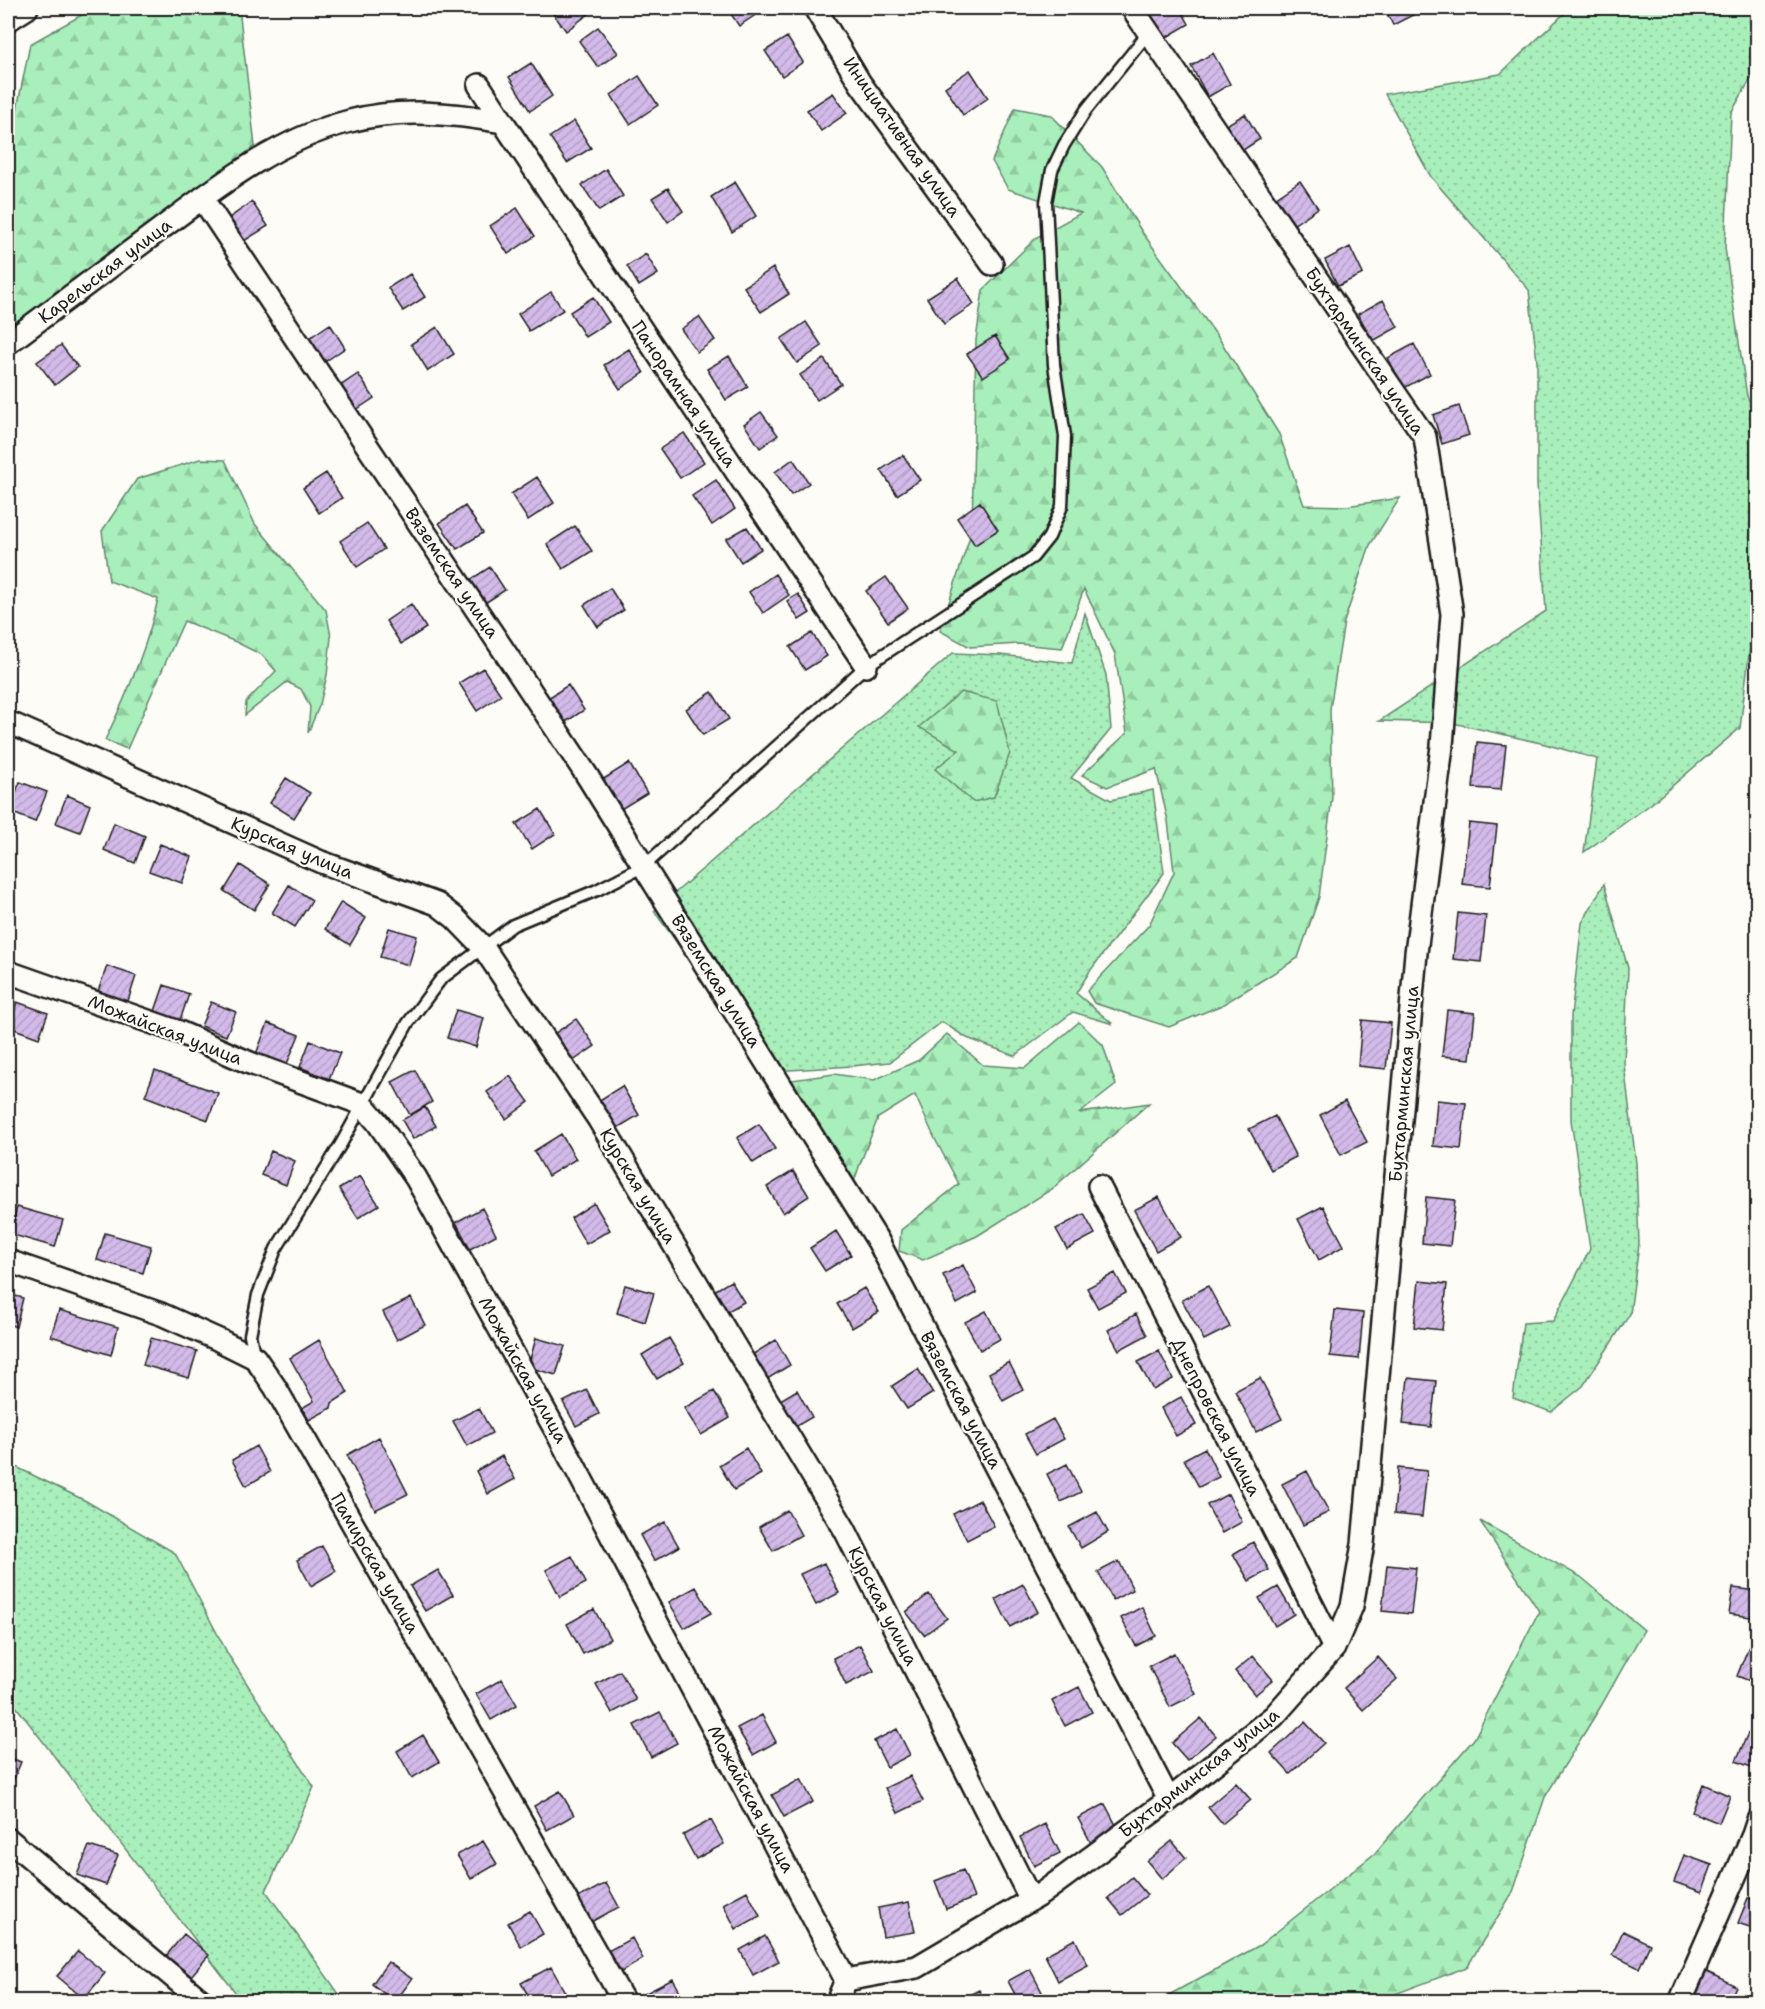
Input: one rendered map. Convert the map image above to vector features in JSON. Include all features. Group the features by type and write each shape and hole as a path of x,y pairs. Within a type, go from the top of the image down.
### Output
{"street":[{"path":"8,20 27,8"},
{"name":"Инициативная улица","path":"815,8 860,83 992,264"},
{"name":"Бухтарминская улица","path":"846,1980 917,1967 1041,1894 1169,1800 1275,1716 1334,1648 1352,1606 1363,1544 1416,952 1442,746 1452,614 1425,438 1132,8"},
{"name":"Панорамная улица","path":"479,85 866,666"},
{"path":"202,198 243,168 279,147 348,121 407,113 462,115 503,122"},
{"name":"Карельская улица","path":"8,344 202,198"},
{"name":"Вяземская улица","path":"202,198 586,774 878,1241 1169,1800"},
{"name":"Курская улица","path":"8,722 310,857 437,904 455,918 483,947 598,1120 845,1530 1031,1900"},
{"name":"Можайская улица","path":"8,972 179,1032 250,1063 362,1104 378,1123 416,1178 556,1431 846,1980"},
{"name":"Днепровская улица","path":"1099,1186 1334,1648"},
{"path":"8,1261 161,1314 255,1358"},
{"name":"Памирская улица","path":"255,1358 281,1398 624,2001"},
{"path":"1680,2001 1685,1994 1758,1820"},
{"path":"8,1839 203,2001"},
{"path":"837,2001 846,1980"}],"lane":[{"path":"255,1358 250,1335 258,1295 276,1249 341,1144 408,1023 441,980 513,925 597,890 644,866 866,666 1033,557 1049,537 1062,506 1065,436 1054,365 1046,202 1052,170 1064,144 1086,110 1149,32"}],"green space":[{"path":"94,8 239,8 255,146 8,330 8,141 13,129 30,44"},
{"path":"1570,8 1757,8 1757,68 1731,113 1725,248 1747,396 1758,420 1757,590 1740,728 1651,804 1584,852 1597,759 1545,744 1453,723 1379,721 1546,611 1537,485 1537,362 1529,290 1431,177 1385,94 1500,74"},
{"path":"1015,108 1051,115 1102,167 1142,232 1220,340 1279,434 1304,505 1346,506 1400,498 1370,545 1344,622 1330,709 1332,797 1319,897 1298,958 1222,1005 1169,1027 1094,1003 1087,991 1149,925 1174,872 1168,821 1156,769 1107,787 1082,775 1127,733 1115,654 1084,589 1062,648 1019,644 970,647 940,631 972,530 976,340 983,290 1037,237 1081,213 1008,189 992,161"},
{"path":"200,459 225,460 255,524 326,610 331,637 327,675 320,704 308,733 310,707 301,689 287,682 245,715 246,702 276,671 262,655 184,621 127,749 105,740 136,671 158,599 109,581 102,531 137,479"},
{"path":"1085,613 1106,675 1111,729 1071,778 1111,800 1153,790 1164,873 1076,993 1113,1024 1073,1012 1015,1056 967,1038 942,1022 890,1062 774,1071 757,1053 654,911 953,653 1000,655 1072,663"},
{"path":"961,692 997,701 1010,753 994,797 973,802 935,769 959,750 919,727"},
{"path":"1604,884 1628,968 1624,1064 1636,1163 1639,1244 1630,1314 1583,1386 1551,1412 1513,1398 1523,1323 1553,1321 1590,1249 1571,1120 1571,1016 1582,923"},
{"path":"1079,1022 1103,1045 1116,1085 1080,1113 1149,1103 1052,1189 977,1236 923,1260 899,1251 901,1230 959,1184 915,1095 878,1118 849,1196 778,1082 834,1074 874,1080 919,1060 947,1034 983,1065 1025,1068"},
{"path":"8,1463 86,1501 175,1553 229,1656 314,1787 266,1891 344,2001 242,2001 8,1696"},
{"path":"1480,1521 1581,1577 1644,1630 1545,1797 1513,1892 1467,1967 1395,1994 1391,2001 1158,2001 1260,1945 1374,1854 1474,1739 1539,1611"}],"building":[{"path":"549,8 588,8 591,12 566,31"},
{"path":"727,8 761,8 763,10 739,26"},
{"path":"1155,8 1180,8 1189,24 1162,40 1146,13"},
{"path":"1384,8 1412,8 1415,14 1393,25"},
{"path":"598,27 618,53 598,67 579,41"},
{"path":"787,37 803,62 782,76 765,51"},
{"path":"1213,53 1230,84 1208,97 1191,66"},
{"path":"531,63 552,96 530,111 509,77"},
{"path":"970,70 988,98 963,115 945,87"},
{"path":"639,76 658,105 630,124 611,95"},
{"path":"833,93 847,113 821,131 807,110"},
{"path":"1245,114 1260,139 1237,154 1221,128"},
{"path":"574,121 591,148 567,163 550,137"},
{"path":"606,169 623,196 599,211 582,185"},
{"path":"1300,181 1318,208 1293,225 1275,198"},
{"path":"735,182 756,216 732,232 711,197"},
{"path":"668,188 683,211 668,222 652,198"},
{"path":"252,202 268,226 244,241 229,218"},
{"path":"517,208 535,236 508,254 490,226"},
{"path":"1350,247 1363,274 1338,286 1325,260"},
{"path":"646,254 658,274 639,286 627,266"},
{"path":"773,268 789,294 761,312 744,287"},
{"path":"410,274 425,297 403,311 388,288"},
{"path":"958,278 974,304 944,324 927,298"},
{"path":"551,292 563,310 529,331 518,314"},
{"path":"593,297 609,322 585,337 570,312"},
{"path":"1383,300 1398,327 1373,341 1358,314"},
{"path":"699,317 715,340 697,352 681,329"},
{"path":"806,322 822,346 797,363 781,339"},
{"path":"330,324 345,348 320,365 305,341"},
{"path":"437,327 454,354 428,371 411,344"},
{"path":"995,336 1010,359 983,377 967,354"},
{"path":"1414,344 1430,374 1404,388 1388,358"},
{"path":"61,345 78,367 55,385 37,362"},
{"path":"629,349 644,373 620,389 604,365"},
{"path":"729,356 748,387 726,400 707,369"},
{"path":"824,359 841,384 817,400 800,375"},
{"path":"358,374 374,398 350,414 334,390"},
{"path":"1459,406 1469,435 1442,444 1433,415"},
{"path":"761,412 778,435 760,448 744,424"},
{"path":"684,433 704,462 680,478 660,449"},
{"path":"903,455 920,480 897,495 881,470"},
{"path":"793,459 809,483 791,495 775,472"},
{"path":"326,473 342,498 319,513 303,488"},
{"path":"537,477 554,503 528,520 511,494"},
{"path":"716,480 735,509 712,525 692,496"},
{"path":"980,502 998,530 975,545 957,518"},
{"path":"465,506 483,533 457,549 439,523"},
{"path":"367,523 384,549 357,567 340,541"},
{"path":"575,526 592,551 563,569 547,544"},
{"path":"747,527 761,549 741,562 726,539"},
{"path":"490,567 505,590 482,605 467,582"},
{"path":"775,574 789,595 763,613 749,592"},
{"path":"886,577 908,608 888,622 866,591"},
{"path":"610,588 624,610 598,627 584,605"},
{"path":"798,594 810,613 799,620 787,601"},
{"path":"411,604 426,628 401,644 386,621"},
{"path":"812,633 827,656 805,670 790,647"},
{"path":"483,668 501,695 477,711 459,683"},
{"path":"568,685 584,710 558,727 542,702"},
{"path":"712,692 729,719 703,735 686,709"},
{"path":"1477,742 1506,745 1501,790 1473,788"},
{"path":"629,763 647,793 621,809 602,780"},
{"path":"286,778 310,793 294,818 270,803"},
{"path":"20,782 47,792 35,822 8,811"},
{"path":"67,795 90,805 80,832 56,823"},
{"path":"540,809 555,834 532,849 516,824"},
{"path":"114,823 145,836 135,863 104,850"},
{"path":"1469,823 1497,826 1490,887 1462,884"},
{"path":"160,844 192,857 182,883 149,871"},
{"path":"240,865 270,884 254,910 224,891"},
{"path":"289,885 312,900 295,927 272,913"},
{"path":"341,902 366,918 350,945 325,929"},
{"path":"1458,913 1486,916 1481,962 1453,959"},
{"path":"389,928 417,936 409,965 380,957"},
{"path":"107,966 136,976 127,1004 97,994"},
{"path":"164,985 189,994 178,1026 153,1017"},
{"path":"17,1002 48,1013 39,1038 9,1027"},
{"path":"211,1002 236,1012 226,1036 201,1026"},
{"path":"456,1010 484,1018 476,1047 447,1038"},
{"path":"1447,1010 1475,1013 1470,1059 1442,1056"},
{"path":"576,1019 595,1046 573,1061 554,1034"},
{"path":"1362,1020 1391,1023 1386,1069 1358,1066"},
{"path":"268,1023 299,1035 286,1066 256,1054"},
{"path":"310,1041 340,1053 329,1079 300,1067"},
{"path":"155,1070 218,1093 208,1120 145,1096"},
{"path":"415,1070 432,1102 410,1115 392,1082"},
{"path":"510,1076 529,1102 506,1119 487,1092"},
{"path":"622,1086 639,1115 614,1130 598,1101"},
{"path":"1437,1100 1466,1103 1461,1149 1433,1146"},
{"path":"1345,1101 1367,1142 1341,1155 1320,1115"},
{"path":"425,1107 436,1126 413,1139 402,1120"},
{"path":"1275,1116 1296,1157 1271,1170 1249,1129"},
{"path":"759,1124 775,1149 753,1163 737,1138"},
{"path":"561,1134 576,1159 548,1176 534,1151"},
{"path":"271,1151 295,1161 286,1185 261,1175"},
{"path":"793,1171 809,1196 783,1213 767,1187"},
{"path":"360,1176 379,1205 358,1218 339,1189"},
{"path":"1159,1197 1181,1237 1156,1251 1134,1210"},
{"path":"1426,1197 1455,1200 1450,1246 1422,1243"},
{"path":"594,1203 610,1230 586,1244 571,1218"},
{"path":"1323,1206 1344,1246 1319,1260 1298,1219"},
{"path":"17,1207 63,1220 55,1247 10,1234"},
{"path":"482,1208 496,1235 470,1249 456,1222"},
{"path":"1084,1214 1095,1234 1067,1249 1056,1229"},
{"path":"836,1231 851,1255 825,1271 810,1248"},
{"path":"105,1233 151,1246 143,1273 97,1260"},
{"path":"963,1265 977,1293 957,1304 943,1275"},
{"path":"1115,1273 1126,1293 1098,1308 1087,1288"},
{"path":"731,1281 744,1302 719,1316 707,1295"},
{"path":"1419,1281 1447,1284 1442,1330 1414,1327"},
{"path":"625,1285 654,1293 645,1322 617,1313"},
{"path":"1208,1286 1230,1327 1204,1340 1182,1300"},
{"path":"864,1288 879,1312 852,1328 837,1304"},
{"path":"8,1294 23,1298 16,1327 8,1324"},
{"path":"411,1298 425,1325 397,1340 383,1312"},
{"path":"59,1310 118,1327 111,1355 51,1336"},
{"path":"1335,1310 1363,1313 1359,1359 1330,1356"},
{"path":"986,1311 1000,1339 980,1350 965,1322"},
{"path":"1136,1314 1147,1335 1119,1350 1108,1330"},
{"path":"151,1338 197,1351 189,1378 143,1365"},
{"path":"536,1338 565,1346 556,1375 528,1367"},
{"path":"669,1338 684,1363 657,1379 642,1355"},
{"path":"319,1340 348,1393 332,1403 331,1408 309,1420 302,1408 314,1401 290,1358"},
{"path":"776,1340 790,1365 764,1381 750,1356"},
{"path":"1159,1351 1173,1379 1153,1390 1138,1362"},
{"path":"1009,1362 1023,1390 1003,1401 989,1373"},
{"path":"918,1369 933,1393 907,1409 892,1386"},
{"path":"1260,1378 1282,1419 1256,1432 1235,1391"},
{"path":"1408,1378 1436,1381 1431,1427 1403,1424"},
{"path":"587,1390 599,1414 576,1426 563,1402"},
{"path":"797,1390 812,1417 788,1431 772,1405"},
{"path":"714,1391 730,1418 701,1435 684,1408"},
{"path":"1181,1397 1196,1425 1176,1436 1161,1408"},
{"path":"479,1408 492,1433 467,1446 453,1421"},
{"path":"1053,1419 1064,1439 1036,1454 1025,1434"},
{"path":"379,1437 408,1494 375,1510 347,1455"},
{"path":"256,1446 270,1472 246,1486 232,1460"},
{"path":"746,1448 761,1474 734,1490 719,1465"},
{"path":"1205,1448 1219,1477 1199,1487 1184,1459"},
{"path":"502,1456 515,1479 488,1494 476,1471"},
{"path":"1067,1464 1081,1492 1061,1502 1047,1474"},
{"path":"1398,1468 1427,1471 1422,1517 1394,1514"},
{"path":"1307,1471 1329,1512 1303,1525 1282,1484"},
{"path":"1228,1494 1242,1522 1222,1533 1207,1505"},
{"path":"980,1500 994,1526 967,1540 953,1514"},
{"path":"787,1510 801,1535 773,1551 759,1527"},
{"path":"1097,1512 1108,1532 1081,1548 1069,1527"},
{"path":"665,1522 679,1547 654,1561 640,1535"},
{"path":"1253,1542 1269,1570 1249,1581 1233,1554"},
{"path":"322,1546 336,1571 311,1586 297,1560"},
{"path":"572,1556 586,1583 560,1597 546,1570"},
{"path":"1119,1561 1133,1590 1113,1600 1098,1572"},
{"path":"824,1563 839,1593 816,1605 800,1574"},
{"path":"1387,1565 1416,1568 1411,1614 1382,1611"},
{"path":"438,1570 453,1595 425,1611 410,1586"},
{"path":"1023,1584 1038,1612 1010,1627 996,1599"},
{"path":"696,1587 711,1613 684,1628 669,1602"},
{"path":"1278,1587 1294,1614 1275,1626 1259,1598"},
{"path":"1733,1588 1758,1591 1758,1618 1729,1614"},
{"path":"929,1594 947,1618 924,1635 906,1612"},
{"path":"1142,1607 1156,1636 1136,1646 1121,1618"},
{"path":"594,1609 610,1639 583,1654 567,1624"},
{"path":"860,1645 874,1671 846,1685 833,1658"},
{"path":"1749,1646 1758,1649 1758,1684 1737,1676"},
{"path":"1174,1653 1196,1694 1170,1707 1149,1666"},
{"path":"1253,1656 1273,1680 1255,1695 1235,1671"},
{"path":"1378,1657 1397,1679 1363,1710 1344,1688"},
{"path":"620,1671 636,1700 612,1713 596,1684"},
{"path":"502,1679 517,1705 491,1720 476,1694"},
{"path":"1079,1687 1092,1712 1065,1726 1052,1701"},
{"path":"660,1712 677,1743 651,1757 634,1725"},
{"path":"762,1715 776,1742 753,1755 737,1728"},
{"path":"1201,1718 1216,1736 1187,1760 1172,1743"},
{"path":"1305,1722 1324,1743 1290,1774 1271,1753"},
{"path":"897,1729 910,1755 887,1767 874,1741"},
{"path":"1748,1733 1758,1737 1758,1770 1736,1761"},
{"path":"423,1735 439,1762 412,1778 397,1751"},
{"path":"8,1757 21,1762 9,1791 8,1790"},
{"path":"910,1776 923,1801 898,1813 885,1788"},
{"path":"801,1779 813,1802 784,1817 772,1795"},
{"path":"1236,1783 1251,1800 1222,1824 1208,1807"},
{"path":"1703,1784 1730,1796 1719,1823 1692,1812"},
{"path":"560,1791 574,1815 547,1830 534,1806"},
{"path":"1105,1804 1118,1829 1091,1843 1078,1818"},
{"path":"711,1820 724,1844 696,1859 683,1835"},
{"path":"1045,1824 1060,1853 1034,1866 1020,1837"},
{"path":"483,1841 497,1864 471,1879 457,1855"},
{"path":"1172,1841 1186,1858 1162,1879 1147,1861"},
{"path":"89,1846 118,1855 106,1885 77,1875"},
{"path":"1684,1855 1712,1865 1702,1892 1674,1882"},
{"path":"963,1870 974,1898 946,1909 935,1881"},
{"path":"1132,1877 1147,1895 1122,1915 1108,1898"},
{"path":"606,1883 619,1907 591,1922 578,1898"},
{"path":"747,1891 760,1916 736,1929 723,1904"},
{"path":"1748,1898 1758,1901 1758,1930 1738,1923"},
{"path":"909,1902 915,1932 883,1937 878,1908"},
{"path":"530,1911 543,1934 521,1947 508,1923"},
{"path":"1623,1931 1650,1944 1639,1968 1612,1955"},
{"path":"184,1934 209,1955 191,1976 166,1956"},
{"path":"765,1936 779,1961 753,1975 740,1950"},
{"path":"632,1938 643,1959 618,1974 606,1952"},
{"path":"1075,1939 1088,1965 1058,1981 1045,1955"},
{"path":"78,1951 105,1973 84,1999 57,1976"},
{"path":"388,1962 412,1979 395,2002 372,1984"},
{"path":"551,1967 566,1994 552,2002 532,2002 521,1983"},
{"path":"1030,1969 1044,1996 1034,2002 1019,2002 1008,1981"},
{"path":"1705,1971 1736,1986 1729,2002 1706,2002 1693,1995"},
{"path":"673,1979 686,2002 646,2002 642,1995"},
{"path":"979,1990 985,2002 957,2002 957,2001"}]}
